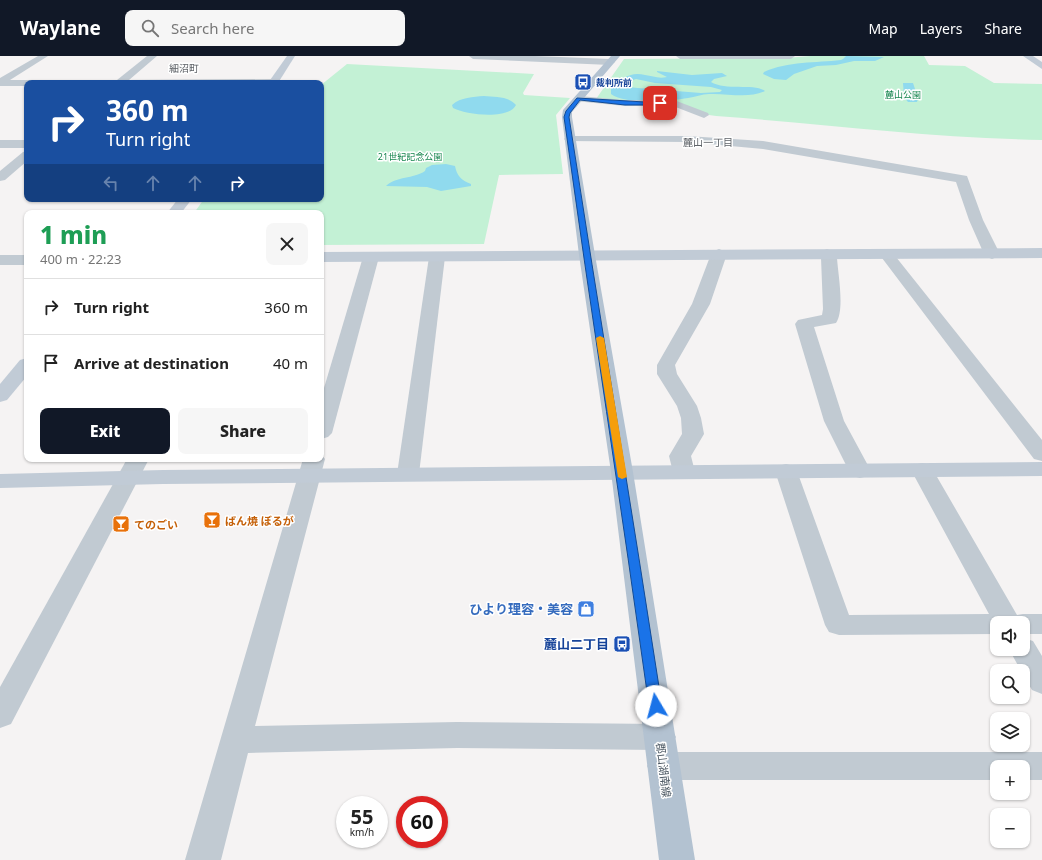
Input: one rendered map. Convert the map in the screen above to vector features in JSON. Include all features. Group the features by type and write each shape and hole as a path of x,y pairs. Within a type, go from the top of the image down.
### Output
{"main road":[{"name":"郡山湖南線","path":"613,59 567,112 587,255 622,472 677,860"}],"street":[{"path":"0,83 44,56"},
{"path":"123,80 154,56"},
{"path":"275,80 290,56"},
{"path":"473,56 613,59"},
{"path":"680,56 791,56"},
{"path":"1027,56 1042,66"},
{"path":"0,83 24,83"},
{"path":"579,99 625,103 674,103 704,115"},
{"path":"570,139 687,139 763,145 962,179 976,220 992,254"},
{"path":"0,144 24,144"},
{"path":"0,177 24,158"},
{"path":"324,258 720,254 886,255 1042,253"},
{"path":"684,472 680,456 693,434 691,418 687,406 667,374 666,365 701,304 720,254"},
{"path":"827,254 829,258 832,310 830,319 804,324 834,421 860,471"},
{"path":"886,255 1042,454"},
{"path":"324,422 371,257"},
{"path":"408,474 437,257"},
{"path":"0,260 24,260"},
{"path":"0,396 24,368"},
{"path":"203,860 311,467"},
{"path":"0,481 134,468 311,467 408,474 1042,469"},
{"path":"0,715 134,468"},
{"path":"922,470 1004,616"},
{"path":"786,471 839,625 990,624"},
{"path":"1030,624 1042,624"},
{"path":"1027,656 1042,682"},
{"path":"236,740 457,735 662,752 1042,766"}],"green space":[{"name":"麓山公園","path":"810,56 924,56 929,65 965,66 994,83 1042,84 1042,140 960,137 716,116 709,115 673,101 645,103 596,99 624,59 786,58"},
{"name":"21世紀記念公園","path":"347,64 534,74 523,93 524,95 570,98 556,115 563,174 499,175 484,244 324,245 324,210 196,210 202,202 324,202 324,83"}],"water":[{"path":"846,56 884,57 875,61 854,61 836,65 817,66 794,74 786,80 774,79 763,74 764,72 773,68 802,63 841,60"},
{"path":"657,72 692,75 722,73 727,76 714,79 711,82 724,86 754,87 765,91 752,95 706,94 691,98 660,101 627,100 611,94 611,88 622,79 630,75 640,74 658,78 667,77","holes":["636,79 655,83 711,87 722,90 720,92 701,93 628,87 625,85"]},
{"path":"903,83 913,83 918,98 917,102 908,102 904,97"},
{"path":"484,96 505,98 516,105 512,110 505,113 487,115 467,113 453,108 452,105 463,99"},
{"path":"446,164 455,166 460,177 471,184 471,186 441,191 427,187 386,186 400,179 420,174 432,165"}],"slow traffic":[{"path":"600,338 622,477"}],"place":[{"name":"裁判所前","path":"583,82"},
{"name":"ばん焼 ぼるが","path":"212,520"},
{"name":"てのごい","path":"121,524"},
{"name":"ひより理容・美容","path":"586,609"},
{"name":"麓山二丁目","path":"622,644"}],"district":[{"name":"細沼町","path":"184,68"},
{"name":"麓山一丁目","path":"708,142"}],"route":[{"path":"656,706 622,472 587,255 567,112 579,99 625,103 660,103"}]}
